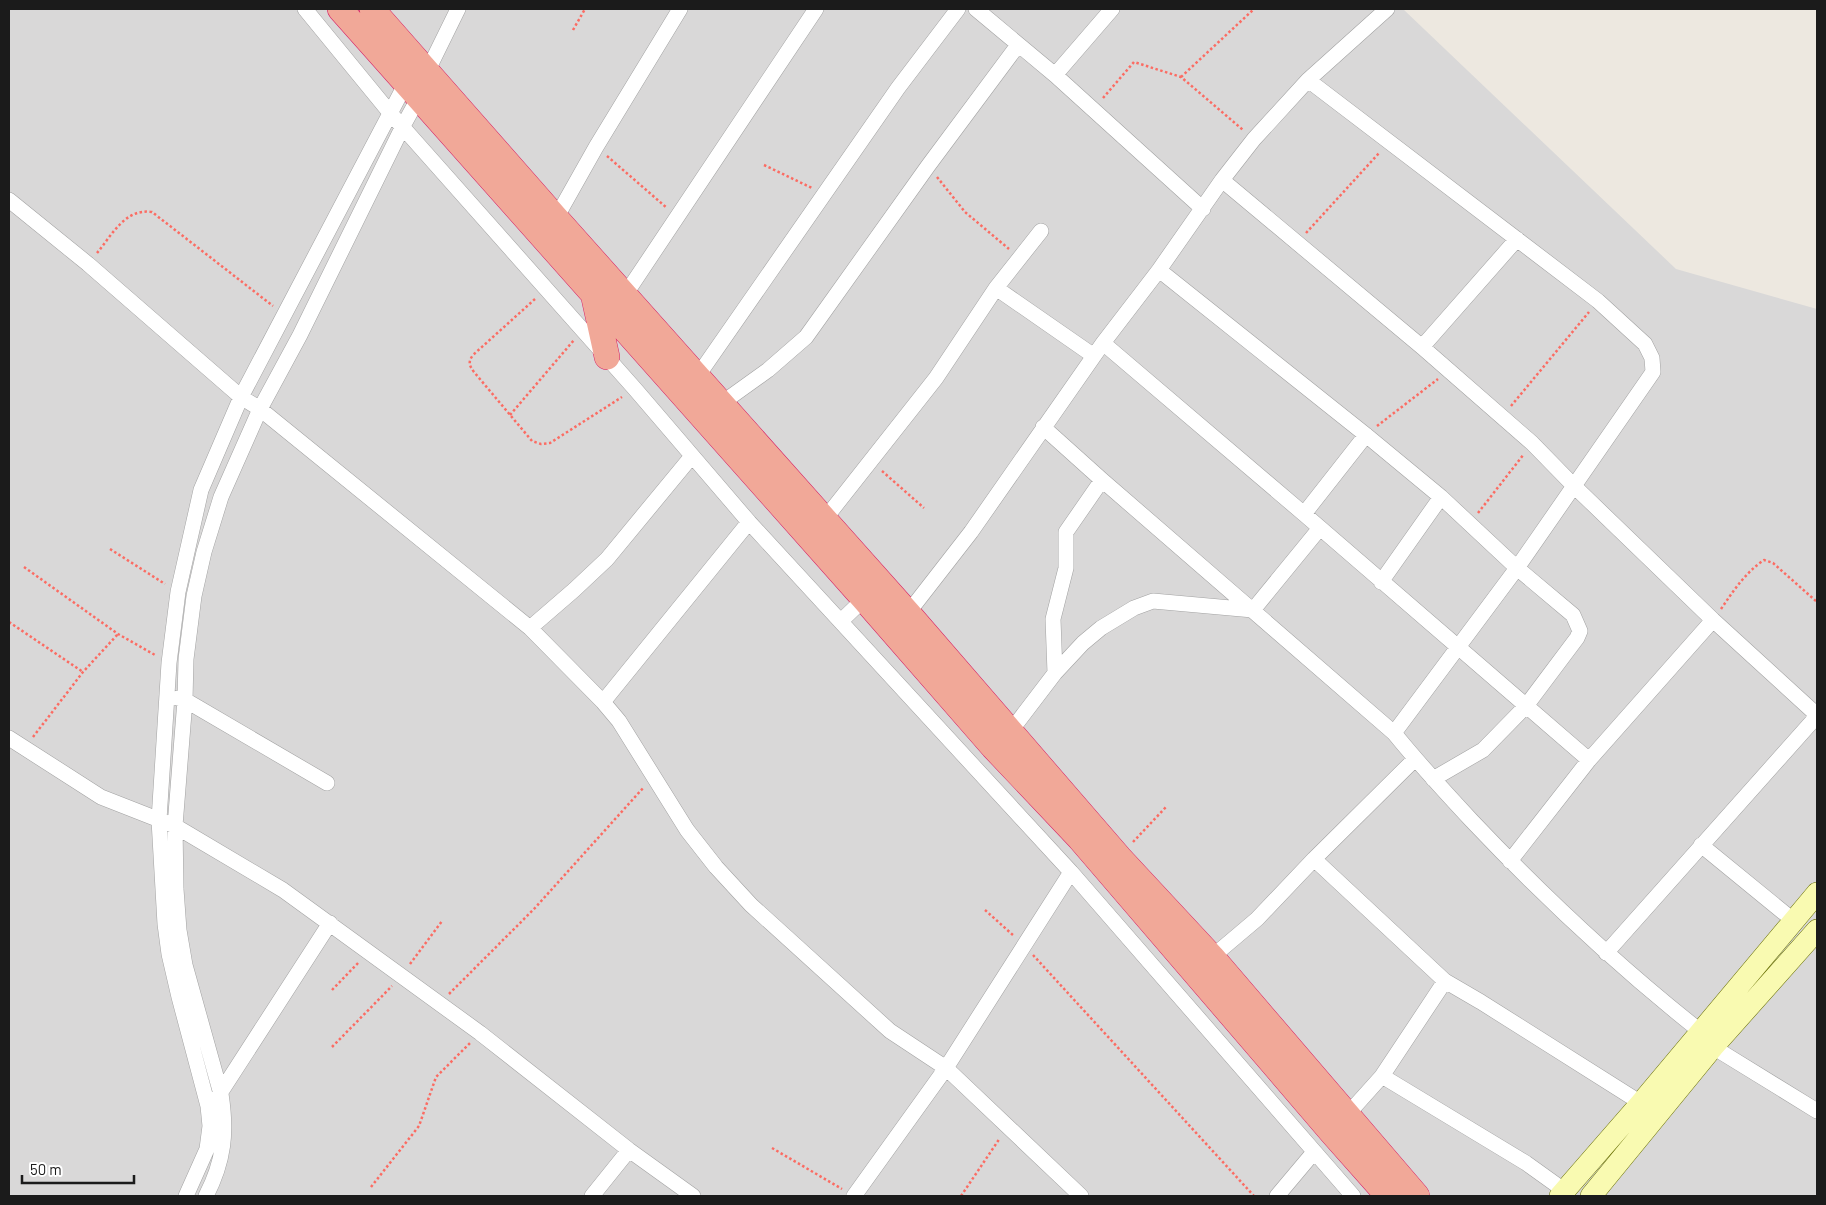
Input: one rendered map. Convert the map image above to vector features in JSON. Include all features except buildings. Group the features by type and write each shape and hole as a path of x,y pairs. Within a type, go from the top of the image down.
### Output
{"highway":[{"path":"340,9 593,296 824,520 908,613 1002,739 1080,839 1388,1196"},
{"path":"372,9 428,70 697,377 712,411 864,599 1119,857 1212,957 1417,1196"},
{"path":"593,296 607,357"}],"main road":[{"path":"1591,1196 1794,921 1817,893"},
{"path":"1563,1194 1641,1103 1816,935"}],"street":[{"path":"305,9 391,114 607,357 749,522 960,754 1071,872 1353,1196"},
{"path":"428,70 458,9"},
{"path":"556,218 596,147 680,9"},
{"path":"625,295 816,9"},
{"path":"697,377 898,88 958,9"},
{"path":"976,9 1055,75 1203,208"},
{"path":"1055,75 1112,9"},
{"path":"908,613 971,532 1103,343 1159,270 1222,180 1254,139 1308,80 1387,9"},
{"path":"712,411 768,370 806,337 928,166 1018,46"},
{"path":"1308,80 1598,301 1645,344 1652,358 1653,372 1517,568 1394,733"},
{"path":"186,1196 207,1149 210,1126 208,1106 169,954 165,924 159,820 169,663 178,592 201,490 241,397 391,114 412,90"},
{"path":"206,1196 219,1163 225,1139 224,1116 221,1094 193,996 179,930 176,889 175,826 185,700 186,659 194,596 204,552 222,497 260,409 300,335 403,126 412,90"},
{"path":"1222,180 1502,416 1713,620 1817,715 1606,953"},
{"path":"9,200 88,264 241,397 260,409 530,628 603,702 619,721 687,830 716,867 751,905 890,1031 946,1068 1081,1196"},
{"path":"824,520 936,378 996,288 1041,231"},
{"path":"1422,347 1517,239"},
{"path":"1159,270 1441,497 1517,568 1573,615 1580,631 1577,638 1526,706 1483,750 1433,779"},
{"path":"996,288 1094,356"},
{"path":"1103,343 1589,760"},
{"path":"1044,427 1102,480 1394,733 1433,779 1510,861 1606,953 1706,1039 1817,1111"},
{"path":"1304,514 1366,435"},
{"path":"530,628 606,559 692,456"},
{"path":"1055,673 1054,620 1066,568 1066,532 1102,480"},
{"path":"1381,582 1441,497"},
{"path":"603,702 749,522"},
{"path":"1253,610 1320,528"},
{"path":"841,621 864,599"},
{"path":"1002,739 1055,673 1083,643 1101,628 1134,608 1153,601 1253,610"},
{"path":"1510,861 1589,760 1713,620"},
{"path":"167,694 185,700 327,783"},
{"path":"9,738 101,797 175,826 284,890 480,1033 629,1150 693,1196"},
{"path":"1212,957 1257,919 1314,859 1415,759"},
{"path":"1701,846 1794,921"},
{"path":"1314,859 1445,981 1641,1103"},
{"path":"854,1196 946,1068 1071,872"},
{"path":"208,1106 221,1094 330,923"},
{"path":"1348,1115 1382,1076 1445,981"},
{"path":"1382,1076 1526,1163 1563,1194"},
{"path":"592,1196 629,1150"},
{"path":"1277,1196 1314,1152"}],"path":[{"path":"573,30 585,9"},
{"path":"1181,77 1254,9"},
{"path":"1093,110 1134,62 1181,77 1254,139"},
{"path":"1297,243 1389,142"},
{"path":"596,147 678,217"},
{"path":"764,165 825,194"},
{"path":"928,166 965,212 1020,258"},
{"path":"88,264 128,216 142,211 152,212 285,315"},
{"path":"546,290 469,360 474,372 532,441 541,444 550,443 635,389"},
{"path":"1502,416 1598,301"},
{"path":"510,415 582,330"},
{"path":"1366,435 1448,371"},
{"path":"1470,523 1532,443"},
{"path":"870,461 924,508"},
{"path":"110,549 178,592"},
{"path":"1713,620 1741,580 1764,560 1773,563 1817,602"},
{"path":"24,567 118,634 169,663"},
{"path":"9,622 84,672"},
{"path":"24,749 84,672 118,634"},
{"path":"439,1003 534,909 653,776"},
{"path":"1119,857 1166,807"},
{"path":"985,910 1025,946 1254,1196"},
{"path":"332,990 369,952"},
{"path":"370,1187 419,1126 436,1078 480,1033"},
{"path":"961,1196 1008,1126"},
{"path":"772,1148 854,1196"}],"shaded area":[{"path":"9,9 1403,9 1676,269 1817,309 1817,1196 9,1196"}]}
